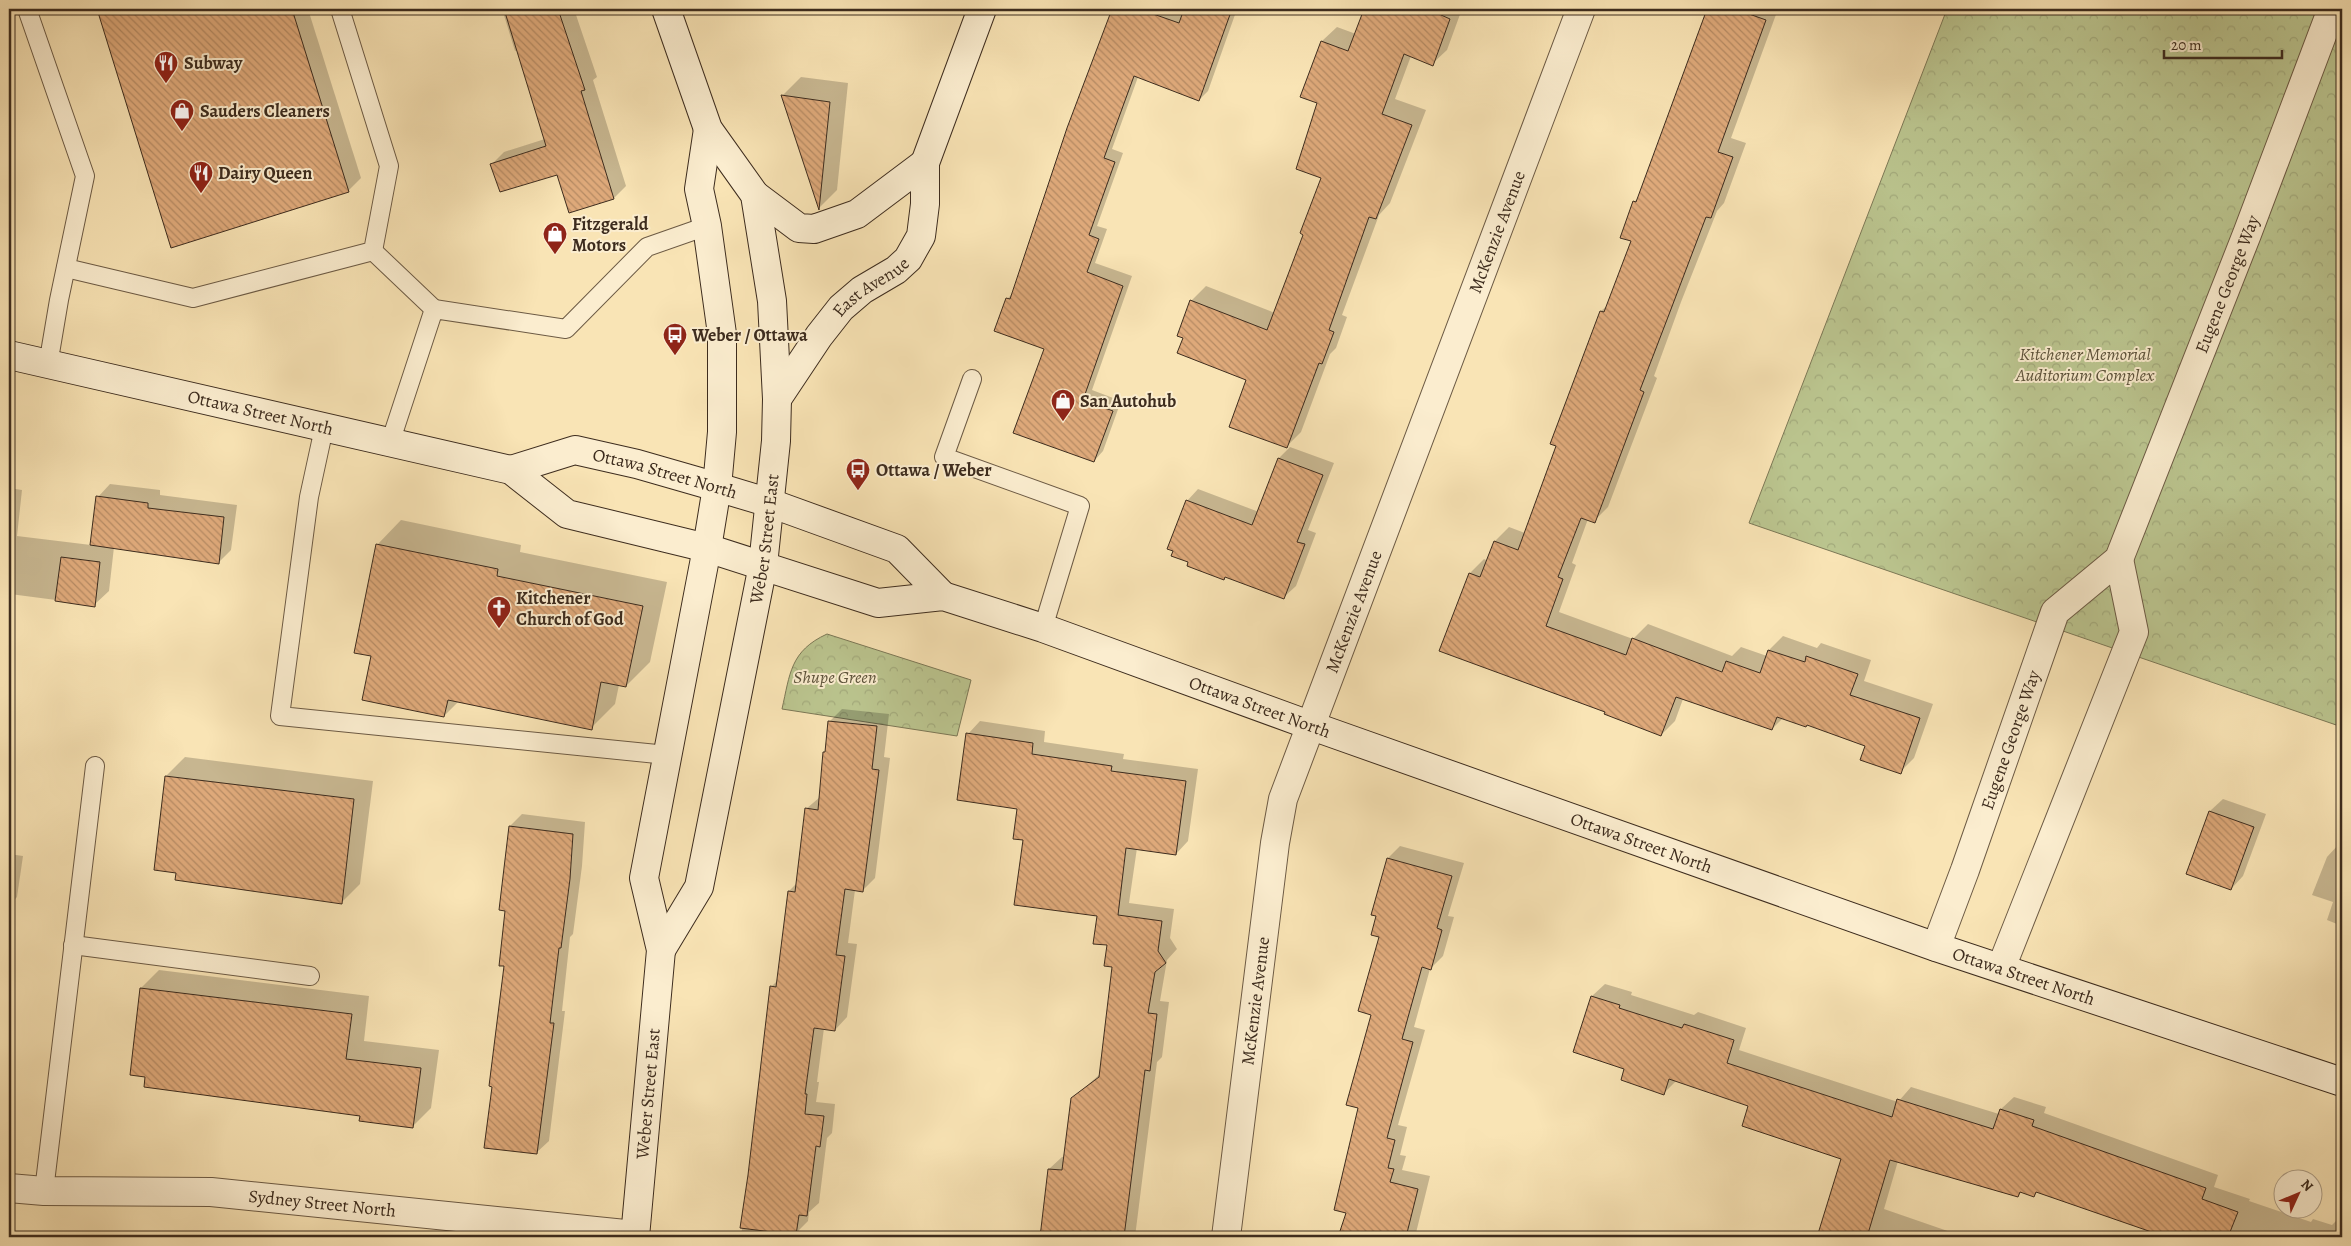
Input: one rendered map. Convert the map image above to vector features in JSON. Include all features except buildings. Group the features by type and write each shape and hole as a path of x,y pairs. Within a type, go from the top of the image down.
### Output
{"main road":[{"name":"Weber Street East","path":"661,950 699,887 763,565 776,442 772,301 755,195 708,129 666,9"},
{"name":"East Avenue","path":"776,398 841,308 862,290 896,270 908,259 921,236 925,204 926,163 982,9"},
{"name":"McKenzie Avenue","path":"1226,1237 1275,843 1283,799 1581,9"},
{"name":"Eugene George Way","path":"1936,947 1965,870 2055,612 2119,559 2248,234 2332,9"},
{"name":"Weber Street East","path":"635,1236 661,950 644,878 707,548 717,487 722,432 722,334 707,226 699,189 708,129"},
{"path":"755,195 799,228 814,229 857,214 926,163"},
{"name":"Ottawa Street North","path":"9,355 511,470 567,514 707,548 878,603 943,596 1043,628 1312,726 1936,947 2342,1082"},
{"name":"Ottawa Street North","path":"511,470 575,450 636,464 717,487 770,503 897,549 943,596"},
{"path":"2001,968 2134,632 2119,559"},
{"name":"Sydney Street North","path":"9,1188 44,1191 211,1192 635,1236"}],"lane":[{"path":"27,9 85,176 48,365"},
{"path":"340,9 389,166 373,251"},
{"path":"373,251 434,309 566,329 648,247 707,226"},
{"path":"66,268 193,298 373,251"},
{"path":"390,443 434,309"},
{"path":"972,379 944,457 1080,506 1043,628"},
{"path":"324,428 309,497 280,716 667,756"},
{"path":"44,1191 95,766"},
{"path":"74,945 310,976"}],"green space":[{"name":"Kitchener Memorial Auditorium Complex","path":"1947,9 2342,9 2342,727 1749,523"},
{"name":"Shupe Green","path":"827,634 971,680 957,736 782,709 790,674 799,656 805,648"}],"place":[{"name":"Subway","path":"166,84"},
{"name":"Sauders Cleaners","path":"182,132"},
{"name":"Dairy Queen","path":"201,194"},
{"name":"Fitzgerald Motors","path":"555,255"},
{"name":"Weber / Ottawa","path":"675,356"},
{"name":"San Autohub","path":"1063,422"},
{"name":"Ottawa / Weber","path":"858,491"},
{"name":"Kitchener Church of God","path":"499,629"}]}
